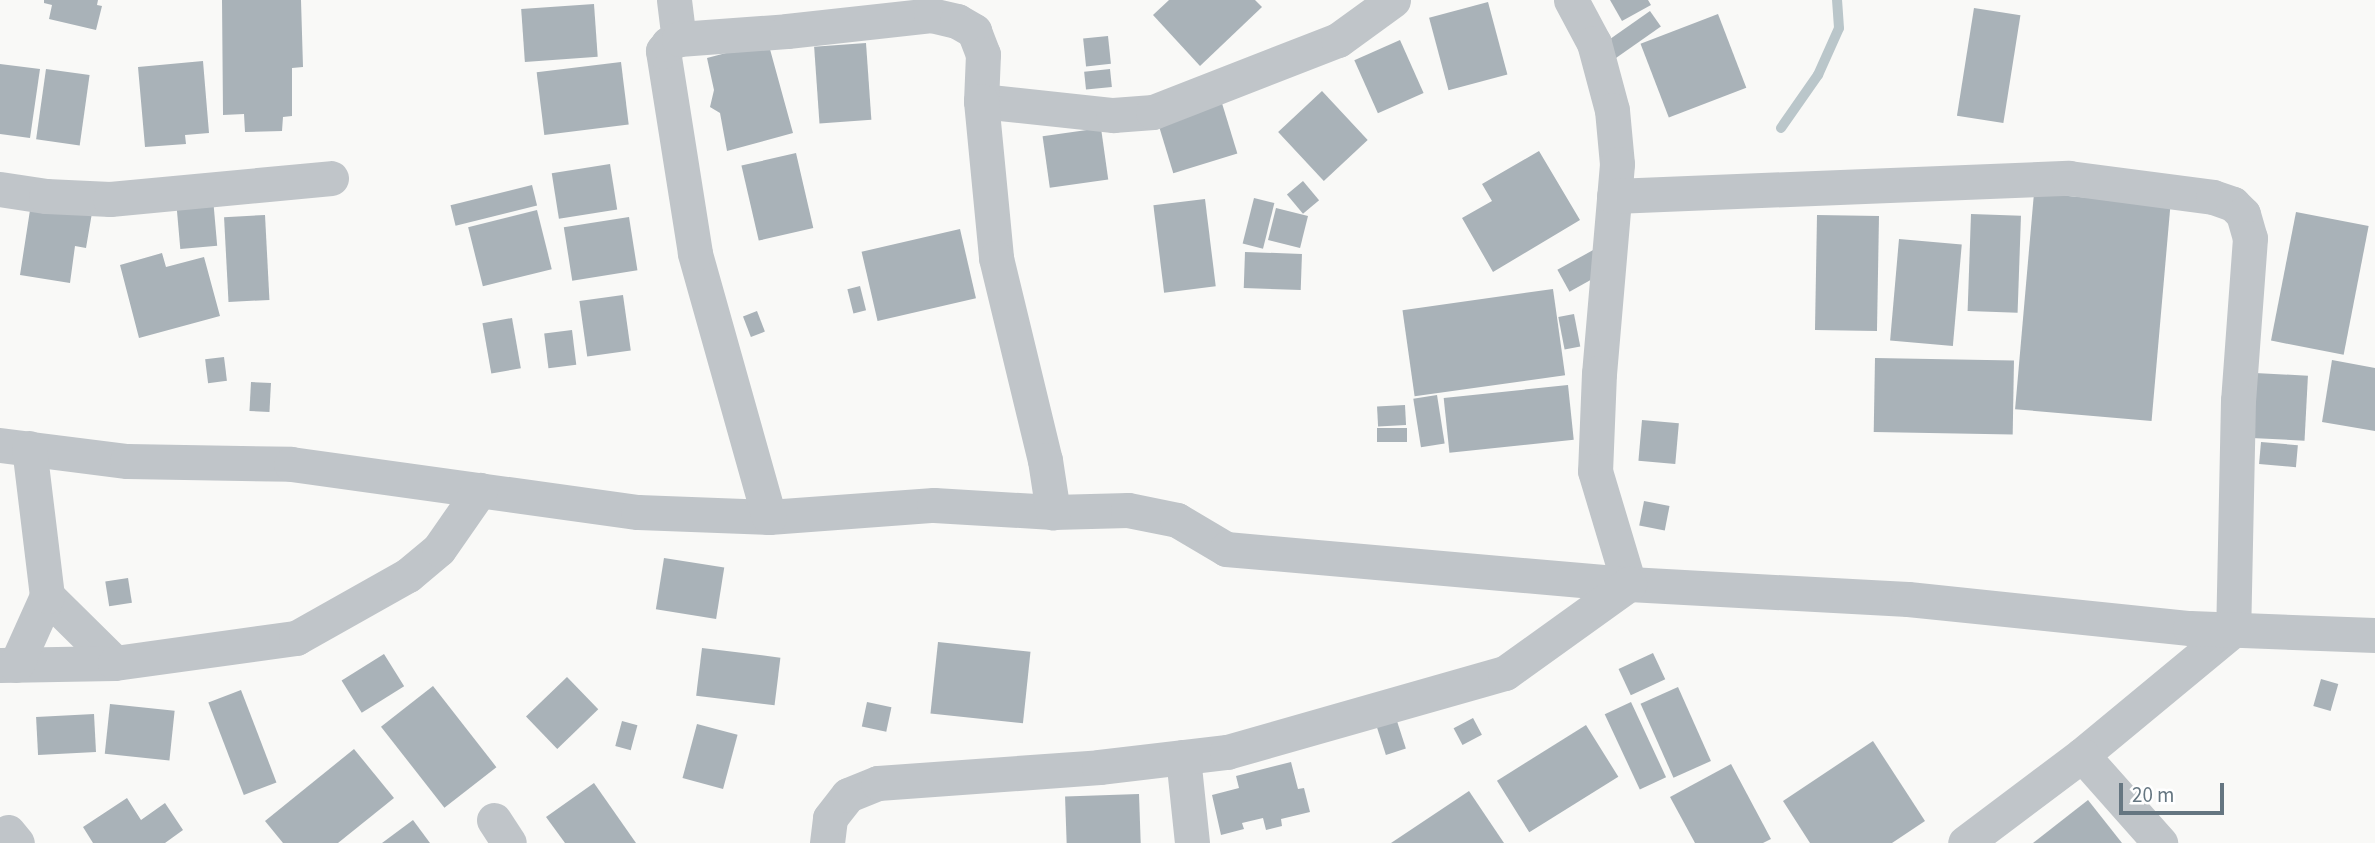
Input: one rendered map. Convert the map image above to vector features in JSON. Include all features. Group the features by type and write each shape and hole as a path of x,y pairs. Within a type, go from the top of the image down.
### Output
{"street":[{"path":"674,0 679,39"},
{"path":"981,101 1113,115 1153,112 1338,40 1393,0"},
{"path":"1571,0 1594,43 1612,110 1617,164 1599,373 1595,471 1629,584"},
{"path":"769,517 695,253 663,51 668,44 679,39 787,31 931,15 957,21 974,31 983,54 981,101 996,258 1045,460 1053,512"},
{"path":"0,189 46,196 110,199 331,178"},
{"path":"1614,196 2069,178 2213,197 2233,204 2243,214 2250,238 2238,400 2233,630 2082,755 1965,843"},
{"path":"115,663 47,596 15,447 127,461 291,464 638,512 769,517 934,505 1053,512 1128,510 1177,520 1226,550 1629,584 1908,599 2190,628 2375,635"},
{"path":"8,665 115,663 296,638 408,575 439,549 481,490"},
{"path":"827,843 830,818 848,795 878,783 1099,767 1227,752 1506,673 1629,584"},
{"path":"8,665 47,596"},
{"path":"2082,755 2160,843"},
{"path":"1183,757 1192,843"}],"building":[{"path":"44,0 98,0 97,5 102,6 96,30 49,19 52,5 44,3"},
{"path":"222,0 301,0 303,67 292,68 292,116 283,117 282,131 245,132 244,114 223,115"},
{"path":"1169,0 1255,0 1262,7 1200,66 1153,15"},
{"path":"1610,0 1648,0 1651,5 1622,21"},
{"path":"1488,2 1507,74 1448,90 1429,18"},
{"path":"594,4 598,57 525,62 521,9"},
{"path":"1974,8 2020,15 2003,123 1957,116"},
{"path":"1650,11 1661,27 1614,59 1603,44"},
{"path":"1718,14 1746,88 1669,117 1641,44"},
{"path":"1108,36 1111,64 1086,66 1083,39"},
{"path":"1400,40 1424,93 1378,113 1354,60"},
{"path":"768,42 793,133 727,151 720,113 710,107 714,90 707,58"},
{"path":"866,43 871,120 819,123 814,47"},
{"path":"203,61 209,133 185,135 186,144 145,147 138,67"},
{"path":"621,62 629,125 544,135 537,72"},
{"path":"0,64 40,69 30,138 0,134"},
{"path":"46,69 90,75 80,145 36,139"},
{"path":"1110,69 1112,87 1086,90 1084,72"},
{"path":"1322,91 1368,140 1324,181 1278,132"},
{"path":"1221,100 1237,154 1173,173 1157,120"},
{"path":"1101,128 1108,179 1050,188 1043,136"},
{"path":"1539,151 1580,220 1493,272 1462,218 1492,201 1482,184"},
{"path":"796,153 813,228 759,241 741,166"},
{"path":"610,164 617,209 559,219 552,173"},
{"path":"1303,181 1319,200 1303,214 1287,194"},
{"path":"532,185 537,205 456,226 450,205"},
{"path":"2034,193 2170,205 2152,421 2015,409"},
{"path":"32,197 93,207 86,248 75,246 70,283 20,275"},
{"path":"213,198 217,246 180,249 176,201"},
{"path":"1254,198 1274,203 1263,249 1243,244"},
{"path":"1205,199 1216,286 1164,293 1153,205"},
{"path":"1276,208 1308,216 1300,248 1268,240"},
{"path":"537,210 552,269 483,286 468,227"},
{"path":"2296,212 2369,226 2344,355 2271,341"},
{"path":"1971,214 2021,216 2018,313 1968,311"},
{"path":"265,215 269,300 229,302 224,217"},
{"path":"1817,215 1879,216 1877,331 1815,330"},
{"path":"629,217 637,270 572,281 564,227"},
{"path":"960,229 976,298 878,321 862,252"},
{"path":"1899,239 1962,244 1953,346 1890,341"},
{"path":"1595,249 1607,271 1570,292 1557,270"},
{"path":"1245,252 1302,254 1301,290 1244,288"},
{"path":"162,253 166,267 204,257 220,316 139,338 120,265"},
{"path":"860,286 866,310 853,313 847,289"},
{"path":"1553,289 1565,375 1415,396 1402,310"},
{"path":"623,295 631,350 587,357 579,301"},
{"path":"757,311 765,332 751,337 743,316"},
{"path":"1574,314 1580,346 1565,349 1558,317"},
{"path":"512,318 521,368 491,373 482,323"},
{"path":"572,330 576,365 548,368 544,333"},
{"path":"224,357 227,381 208,383 205,359"},
{"path":"1875,358 2014,360 2013,434 1874,432"},
{"path":"2332,360 2375,368 2375,431 2322,422"},
{"path":"2255,373 2308,376 2305,441 2252,438"},
{"path":"251,382 271,383 269,412 249,411"},
{"path":"1568,385 1574,440 1449,453 1444,398"},
{"path":"1437,395 1445,443 1421,447 1413,399"},
{"path":"1405,405 1406,425 1378,426 1377,406"},
{"path":"1642,420 1679,423 1675,464 1638,461"},
{"path":"1377,428 1407,428 1407,442 1377,442"},
{"path":"2261,442 2298,445 2296,467 2259,464"},
{"path":"1644,501 1670,506 1665,531 1639,526"},
{"path":"664,558 724,568 716,619 656,609"},
{"path":"128,578 132,603 109,606 105,582"},
{"path":"938,642 1030,652 1023,723 930,714"},
{"path":"702,648 780,658 775,705 696,696"},
{"path":"1653,653 1665,679 1631,695 1619,669"},
{"path":"384,654 404,686 362,713 342,680"},
{"path":"567,677 598,709 557,749 526,717"},
{"path":"2321,679 2338,684 2331,711 2313,706"},
{"path":"433,686 496,767 444,808 381,727"},
{"path":"1678,687 1711,761 1673,778 1641,704"},
{"path":"241,690 276,782 244,795 208,703"},
{"path":"867,702 891,707 886,732 862,726"},
{"path":"1631,702 1666,777 1640,789 1605,714"},
{"path":"110,704 175,711 169,761 105,754"},
{"path":"94,714 96,752 38,755 36,717"},
{"path":"1396,718 1406,748 1386,755 1376,724"},
{"path":"1473,718 1482,735 1462,745 1454,728"},
{"path":"622,721 637,725 631,750 615,746"},
{"path":"697,724 738,735 723,789 683,778"},
{"path":"1586,725 1618,777 1529,832 1497,781"},
{"path":"1873,741 1925,821 1892,843 1810,843 1783,801"},
{"path":"354,749 394,798 338,843 283,843 265,821"},
{"path":"1291,762 1298,789 1304,788 1310,812 1281,819 1282,826 1266,830 1263,818 1242,823 1244,829 1221,835 1212,795 1239,788 1236,776"},
{"path":"1731,764 1771,839 1763,843 1695,843 1670,797"},
{"path":"594,783 636,843 565,843 546,817"},
{"path":"1469,791 1504,843 1391,843"},
{"path":"1139,794 1141,843 1067,843 1065,797"},
{"path":"127,798 141,820 165,803 183,830 165,843 93,843 83,827"},
{"path":"2088,800 2122,843 2033,843"},
{"path":"413,820 430,843 382,843"}],"waterway":[{"path":"1781,128 1818,75 1839,28 1837,0"}]}
